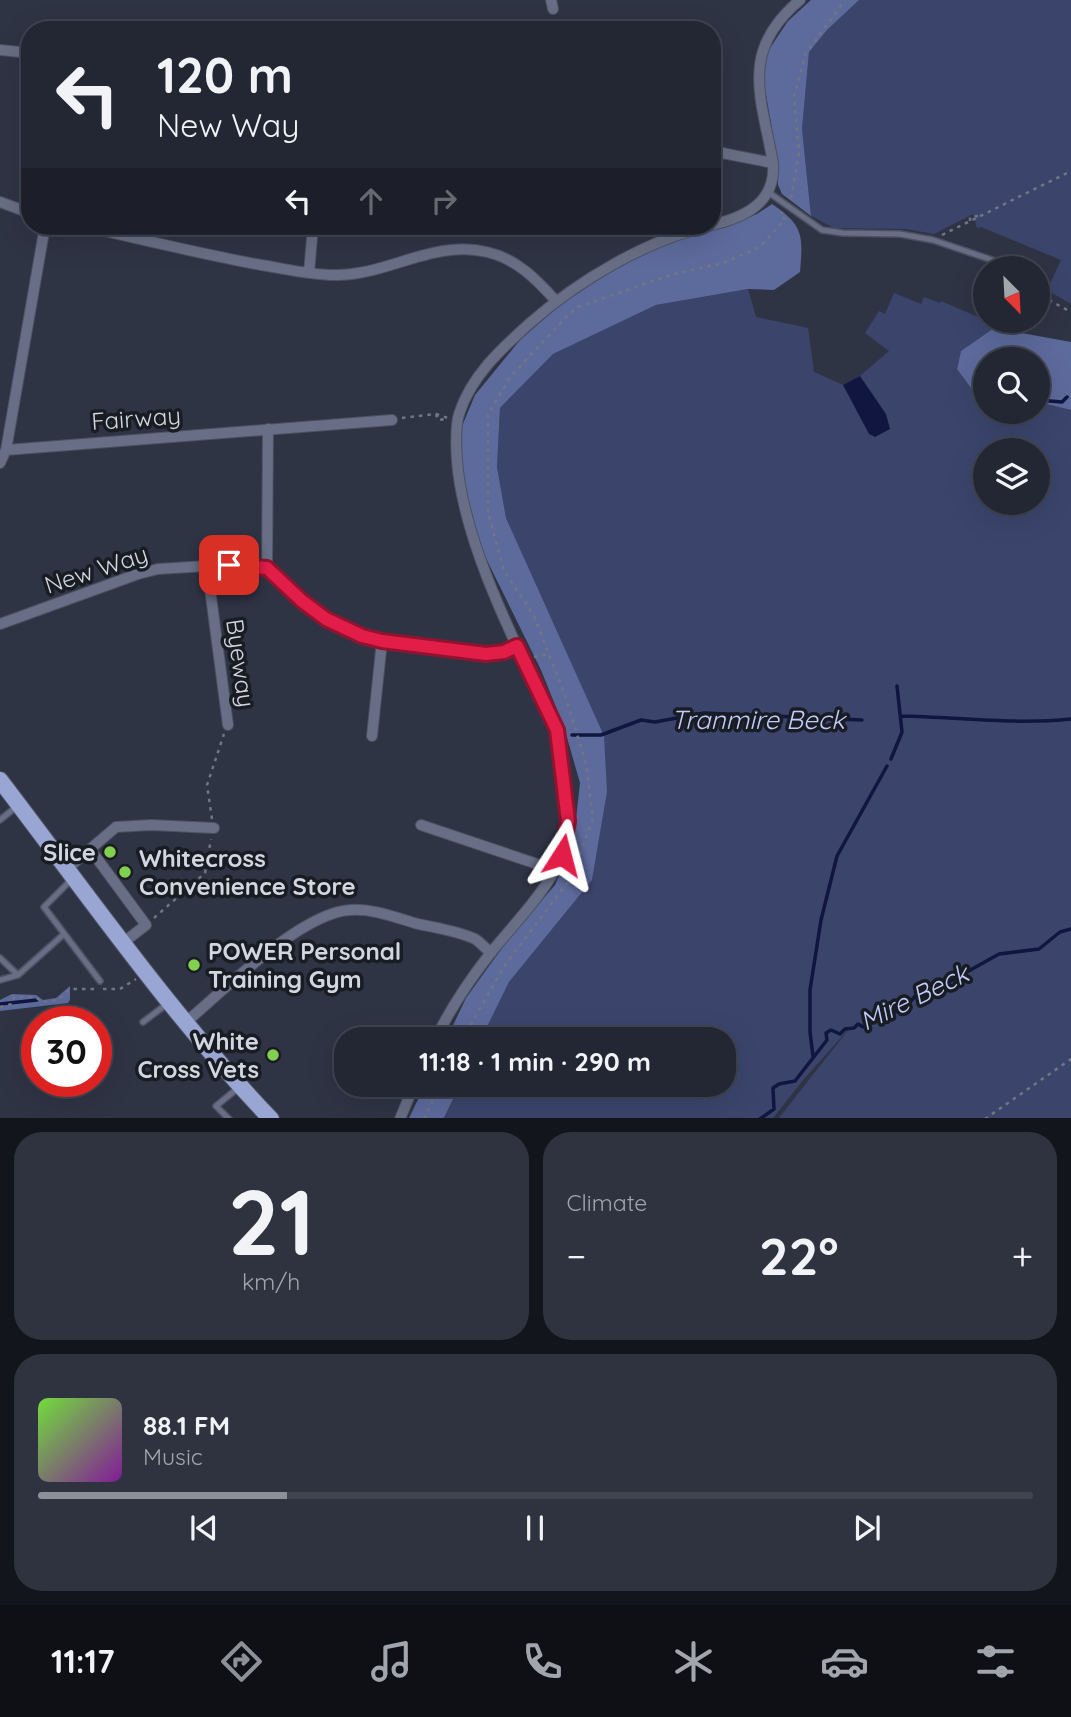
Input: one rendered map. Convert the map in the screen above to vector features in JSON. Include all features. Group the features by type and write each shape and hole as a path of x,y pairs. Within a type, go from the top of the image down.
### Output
{"main road":[{"path":"0,780 185,1023 271,1118"}],"street":[{"path":"721,222 758,207 768,192 774,173 758,81 760,53 771,32 800,0"},
{"path":"0,50 21,52"},
{"path":"721,153 773,163"},
{"path":"0,202 21,210"},
{"path":"3,452 43,235"},
{"path":"121,235 207,255 309,273 351,274 435,252 486,252 512,261 535,278 556,301"},
{"path":"309,273 312,235"},
{"path":"442,1027 491,953 545,887 562,855 568,821 557,730 517,646 470,530 459,483 456,449 458,417 477,376 509,342 556,301 675,235"},
{"name":"Fairway","path":"3,452 392,420"},
{"path":"268,429 267,568 302,601 326,619 362,636 382,641 486,654 504,652 517,646"},
{"name":"New Way","path":"0,624 138,573 207,566 252,565 267,568"},
{"name":"Byeway","path":"207,566 228,725"},
{"path":"372,736 382,641"},
{"path":"71,872 90,849 116,827 150,825 214,828"},
{"path":"421,825 555,870"},
{"path":"90,849 146,925 124,942"},
{"path":"185,1023 268,954 316,919 332,913 351,910 392,916 475,939 491,953"},
{"path":"400,1118 409,1097"}],"lane":[{"path":"768,192 822,230 833,233 900,234 933,240 980,256"},
{"path":"0,820 19,805"},
{"path":"71,872 44,907 100,981"},
{"path":"0,980 18,975 64,934"},
{"path":"0,958 18,975"},
{"path":"143,1022 169,1002"},
{"path":"229,1118 216,1106 240,1086"}],"path":[{"path":"578,740 565,695 534,616 504,571 488,512 488,415 510,377 578,307 670,275 723,263 760,247 785,219 780,215 791,200 799,153 794,96 806,53 845,0"},
{"path":"933,240 1071,171"},
{"path":"1050,300 1071,312"},
{"path":"436,414 441,420"},
{"path":"392,420 436,414 449,418"},
{"path":"524,660 548,654"},
{"path":"0,1007 13,1001 14,997 36,997 43,1002 58,1000 70,989 120,989 147,972"},
{"path":"985,1118 1071,1059"},
{"path":"424,1118 434,1097"}],"shaded area":[{"path":"811,0 859,0 827,30 809,52 802,129 811,216 782,194 778,185 778,163 763,78 766,54 788,21"},
{"path":"859,0 1071,0 1071,304 1050,292 1050,284 1061,260 981,227 977,228 973,214 934,234 906,229 834,228 811,216 802,129 809,51"},
{"path":"772,204 796,225 799,232 800,272 774,290 748,289 656,305 553,354 500,408 497,467 506,518 604,736 607,792 592,880 509,982 487,1027 452,1027 466,998 510,937 555,885 569,852 580,783 564,727 541,670 475,536 464,488 460,431 475,395 520,340 560,305 643,250 694,235 721,235 721,227 757,214"},
{"path":"748,289 756,317 808,328 814,372 843,385 860,376 889,351 865,333 879,311 885,314 894,293 921,304 924,297 940,303 941,301 973,315 973,333 987,333 961,351 957,369 973,391 973,424 1050,424 1050,405 1071,410 1071,1118 779,1118 853,1024 773,1118 444,1118 454,1097 736,1097 736,1027 487,1027 509,982 592,880 607,792 551,621 506,518 497,467 500,408 553,354 656,305"},
{"path":"987,333 1022,333 1071,342 1071,410 1050,405 1050,347 973,347 973,391 957,369 961,351"},
{"path":"860,376 886,414 890,429 875,437 869,434 843,385"},
{"path":"70,986 68,1003 21,1006 21,1009 0,1011 0,1000 12,994 36,995 43,1000 56,998"},
{"path":"419,1097 454,1097 444,1118 409,1118"}],"waterway":[{"path":"1050,401 1062,402 1067,397"},
{"path":"891,759 902,732 897,686"},
{"name":"Tranmire Beck","path":"572,735 601,735 641,720 655,722 704,713 862,720"},
{"path":"901,716 1007,721 1071,719"},
{"path":"813,1056 810,990 821,920 837,856 887,766"},
{"name":"Mire Beck","path":"761,1118 774,1109 773,1088 795,1081 827,1040 826,1033 831,1030 840,1034 858,1024 863,1027 902,1008 917,992 940,987 999,954 1039,949 1060,932 1071,929"},
{"name":"Tranmire Beck","path":"0,1004 37,1000"}],"place":[{"name":"Slice","path":"110,852"},
{"name":"Whitecross Convenience Store","path":"125,872"},
{"name":"POWER Personal Training Gym","path":"194,965"},
{"name":"White Cross Vets","path":"273,1055"}],"route":[{"path":"229,565 267,568 326,619 362,636 486,654 504,652 517,646 557,730 568,821 562,855"}]}
